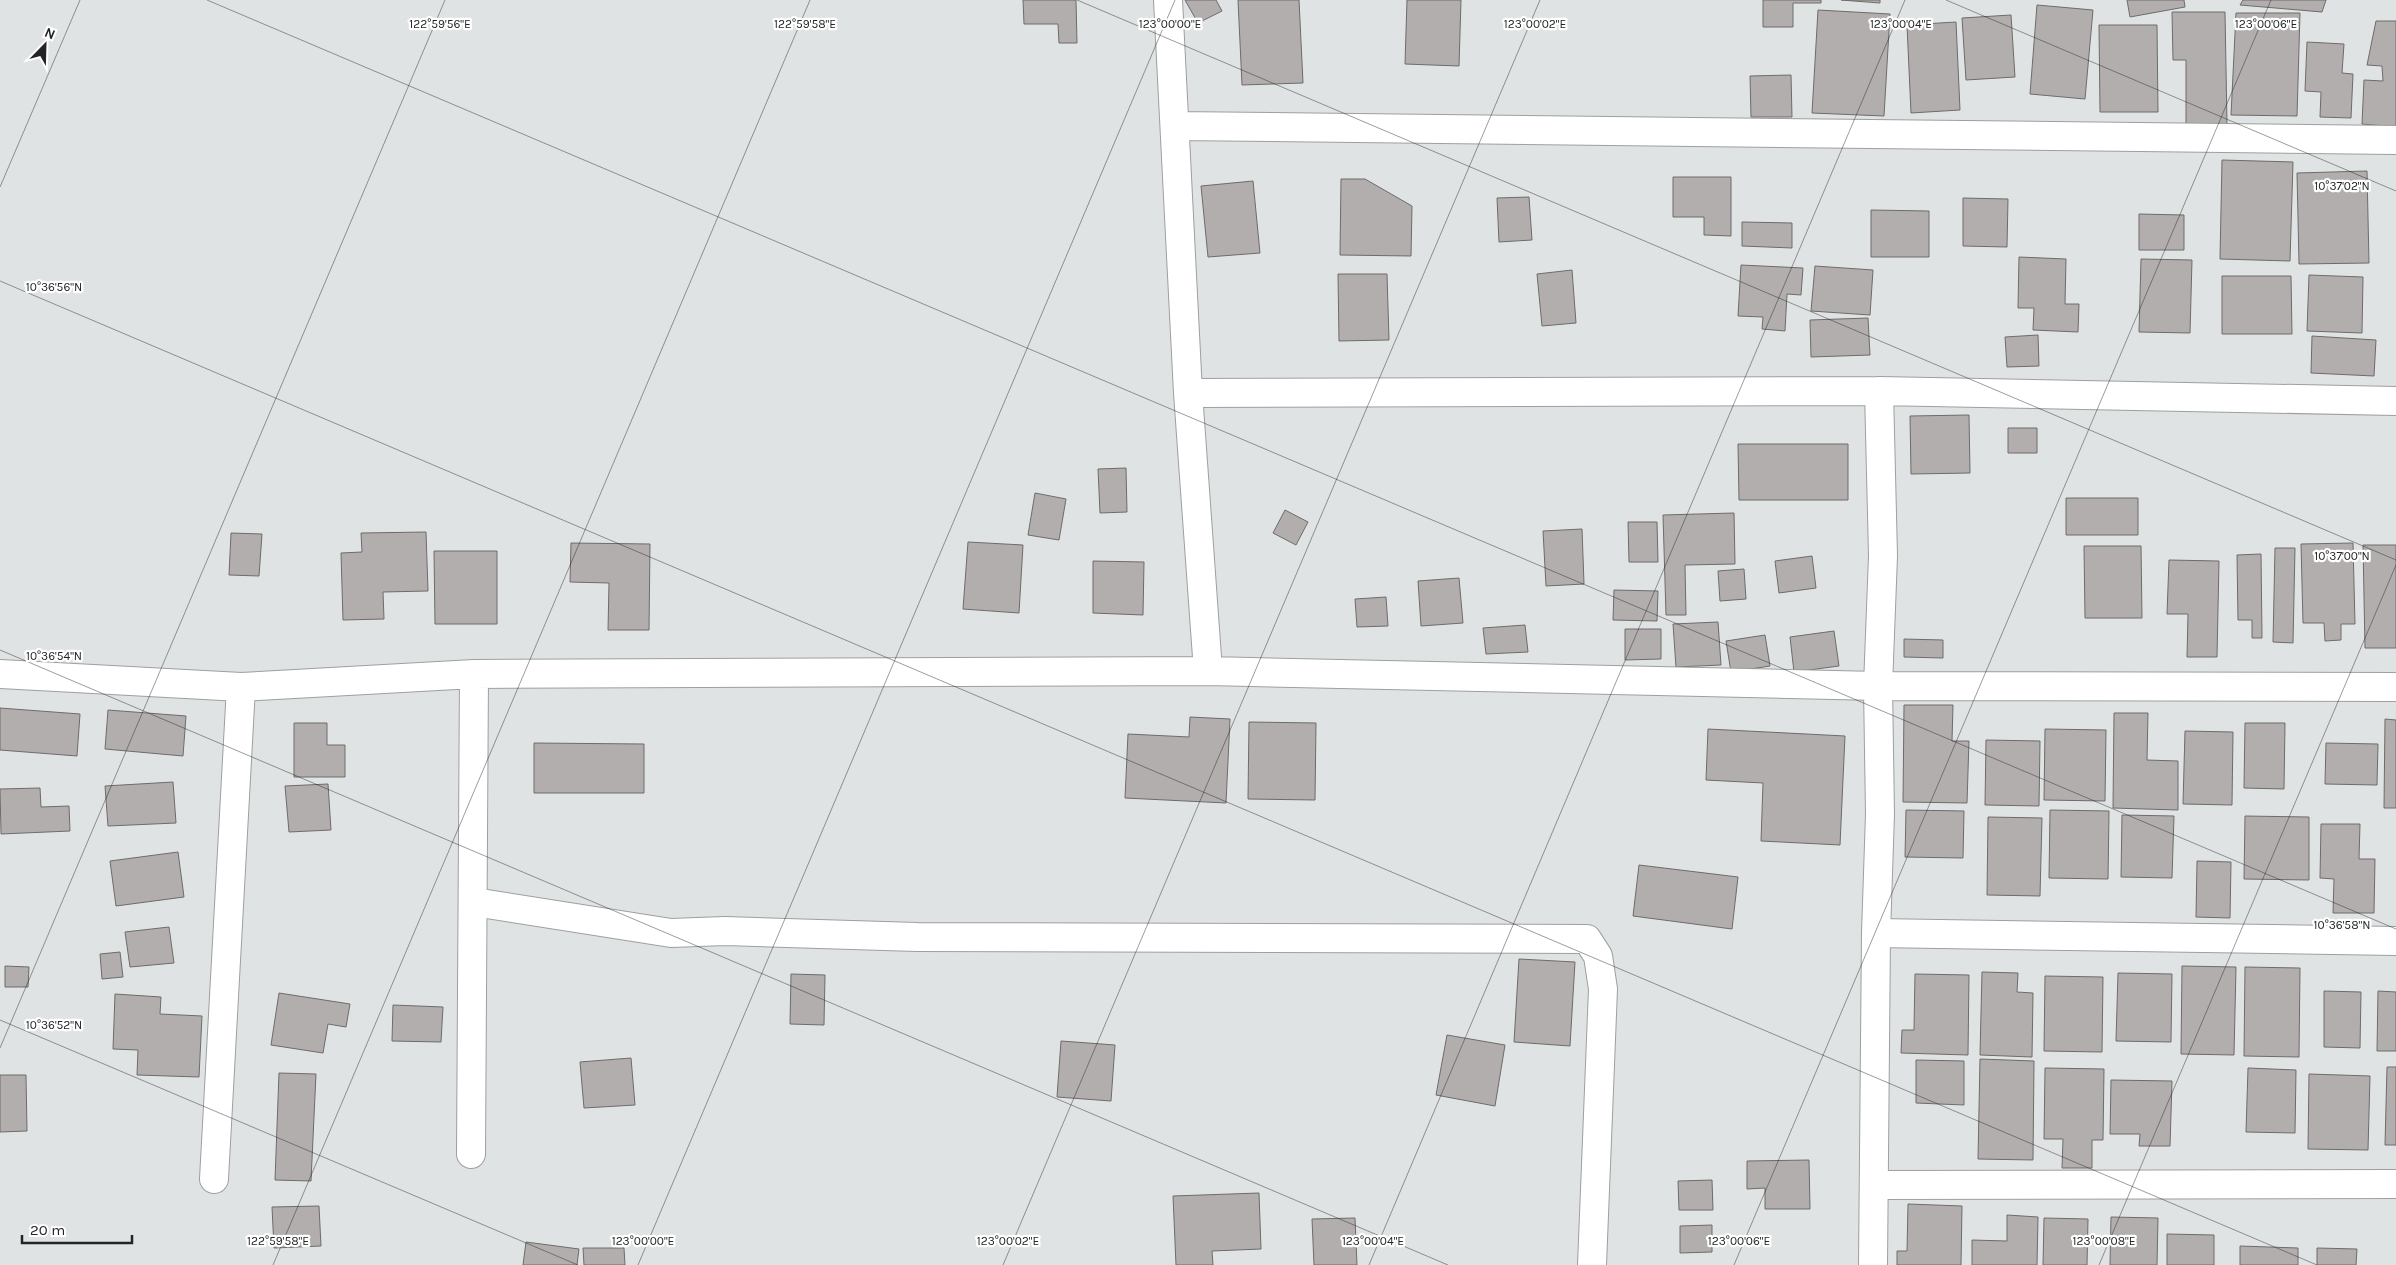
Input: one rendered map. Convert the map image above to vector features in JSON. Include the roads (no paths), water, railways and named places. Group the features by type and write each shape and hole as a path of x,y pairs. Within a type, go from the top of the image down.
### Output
{"street":[{"path":"1168,0 1188,393 1208,671"},
{"path":"1175,126 2396,140"},
{"path":"1188,393 1879,391 2396,401"},
{"path":"1873,1265 1876,933 1880,814 1878,686 1883,556 1879,391"},
{"path":"0,674 241,687 474,674 1208,671 1878,686 2396,687"},
{"path":"471,1154 474,674"},
{"path":"214,1179 241,687"},
{"path":"474,902 671,933 724,931 917,937 1587,939 1598,956 1603,989 1592,1265"},
{"path":"1876,933 2396,941"},
{"path":"1874,1186 2396,1184"}]}
